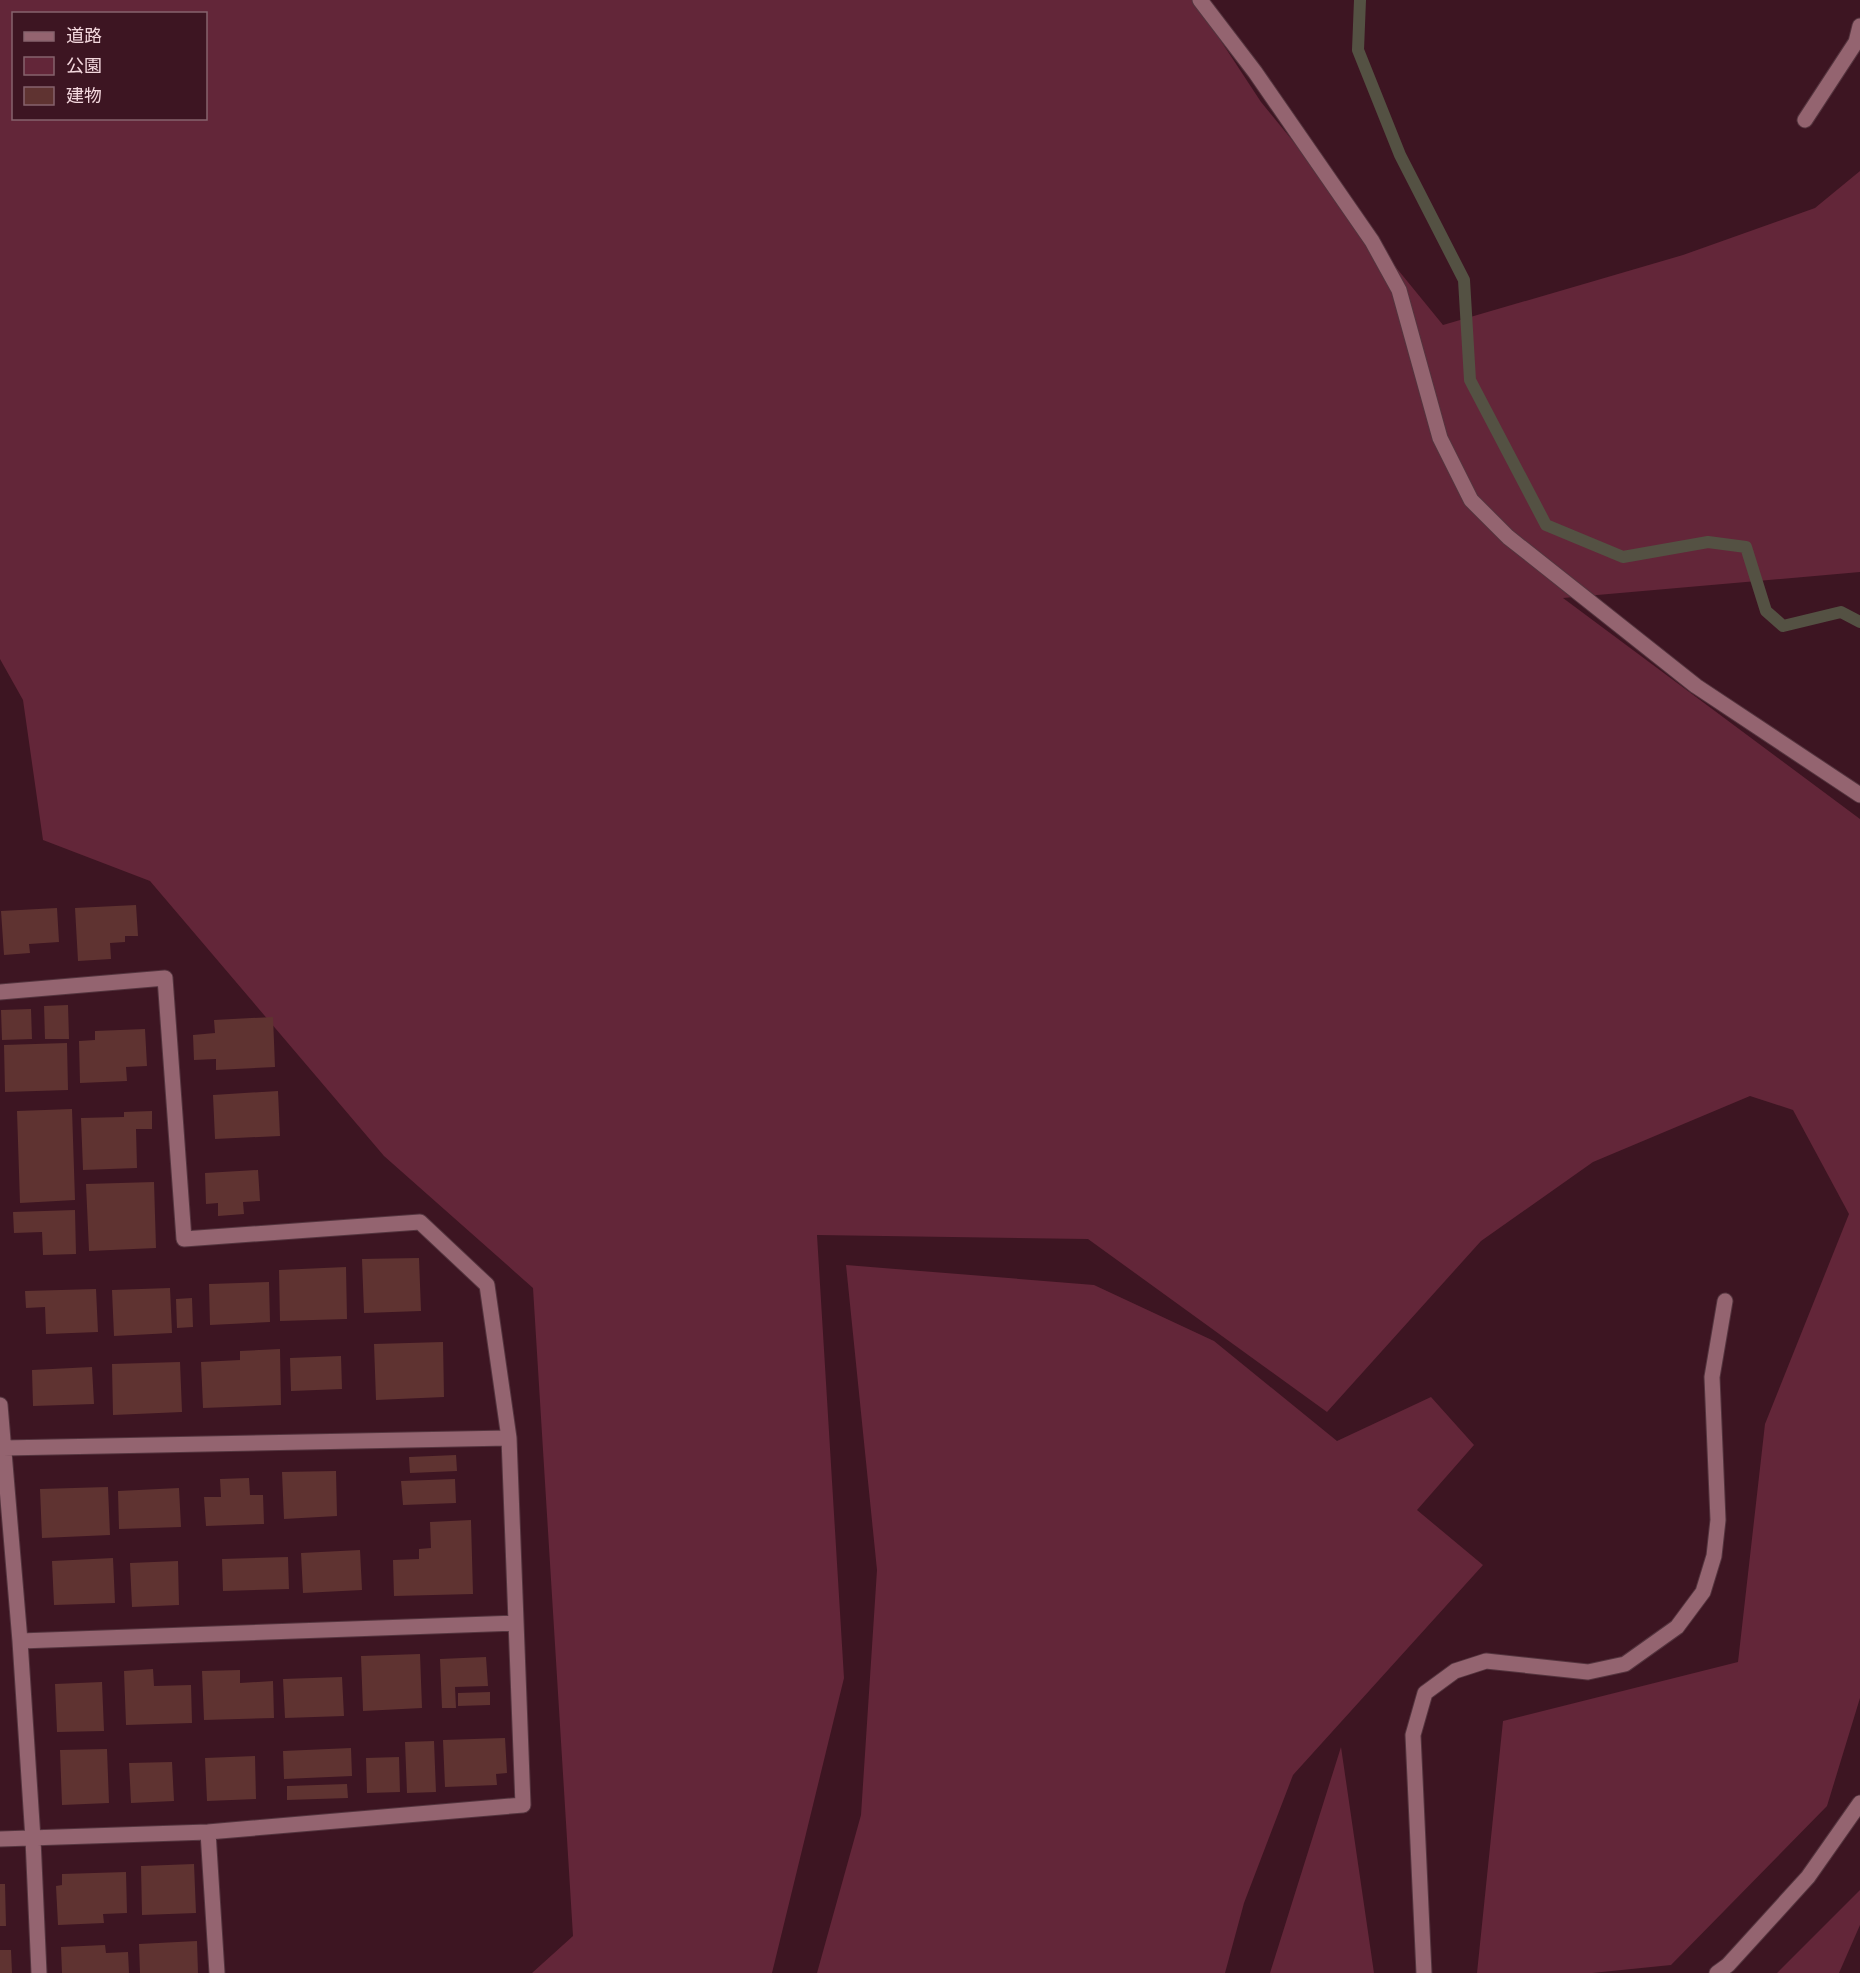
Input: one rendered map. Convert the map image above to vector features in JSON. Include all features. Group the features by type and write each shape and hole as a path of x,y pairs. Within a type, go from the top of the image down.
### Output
{"street":[{"path":"1200,0 1255,72 1372,241 1399,290 1440,438 1471,500 1508,537 1696,686 1860,795"},
{"path":"1805,120 1856,42 1860,26"},
{"path":"0,992 165,978 184,1239 420,1222 487,1285 509,1438 523,1805 208,1832 0,1839"},
{"path":"1424,1973 1413,1735 1425,1693 1455,1671 1486,1661 1588,1672 1625,1664 1677,1627 1702,1592 1713,1556 1718,1520 1712,1377 1725,1301"},
{"path":"0,1405 20,1641 39,1973"},
{"path":"3,1448 509,1438"},
{"path":"20,1641 516,1623"},
{"path":"1717,1973 1728,1965 1808,1877 1860,1803"},
{"path":"208,1832 217,1973"}],"green space":[{"path":"0,0 1194,0 1261,102 1443,325 1683,255 1815,208 1860,171 1860,572 1563,598 1860,819 1860,1698 1827,1806 1671,1965 1592,1973 1477,1973 1503,1721 1738,1662 1765,1424 1849,1214 1793,1110 1750,1096 1593,1162 1481,1241 1327,1412 1088,1239 817,1235 844,1678 772,1973 532,1973 573,1936 533,1288 384,1156 150,881 43,840 23,700 0,659"},
{"path":"846,1265 1094,1285 1214,1341 1337,1441 1431,1397 1474,1445 1417,1510 1483,1565 1293,1775 1244,1903 1225,1973 817,1973 861,1815 877,1570"},
{"path":"1341,1747 1374,1973 1270,1973"},
{"path":"1860,1890 1860,1925 1839,1973 1777,1973"}],"building":[{"path":"136,905 138,936 125,936 125,942 110,943 111,959 78,961 75,908"},
{"path":"57,908 59,942 29,944 30,953 4,955 1,911"},
{"path":"68,1005 69,1039 45,1039 44,1006"},
{"path":"31,1009 32,1039 2,1040 1,1010"},
{"path":"273,1017 275,1067 216,1070 216,1059 194,1060 193,1035 215,1033 214,1020"},
{"path":"145,1029 147,1066 126,1067 127,1081 80,1083 79,1041 95,1040 95,1031"},
{"path":"67,1043 68,1090 5,1092 4,1045"},
{"path":"278,1091 280,1136 215,1139 213,1095"},
{"path":"72,1109 75,1200 20,1203 17,1111"},
{"path":"152,1111 152,1129 136,1129 137,1168 83,1170 81,1118 124,1117 124,1112"},
{"path":"258,1170 260,1201 243,1202 244,1214 218,1216 218,1203 206,1204 205,1173"},
{"path":"154,1182 156,1248 89,1251 86,1184"},
{"path":"75,1210 76,1254 43,1255 42,1232 14,1233 13,1212"},
{"path":"419,1258 421,1311 364,1313 362,1259"},
{"path":"346,1267 347,1319 280,1321 279,1270"},
{"path":"269,1282 270,1322 210,1325 209,1284"},
{"path":"170,1288 172,1333 114,1336 112,1290"},
{"path":"96,1289 98,1332 46,1334 45,1307 26,1308 25,1291"},
{"path":"192,1298 193,1327 177,1328 176,1299"},
{"path":"443,1342 444,1397 376,1400 374,1344"},
{"path":"280,1349 281,1405 203,1408 201,1362 240,1360 240,1351"},
{"path":"341,1356 342,1389 291,1391 290,1358"},
{"path":"180,1362 182,1412 113,1415 112,1364"},
{"path":"92,1367 94,1404 33,1406 32,1370"},
{"path":"456,1455 457,1471 410,1473 409,1457"},
{"path":"336,1471 337,1516 284,1519 282,1472"},
{"path":"249,1478 250,1495 263,1495 264,1524 206,1526 204,1497 221,1497 220,1479"},
{"path":"455,1479 456,1503 403,1505 401,1481"},
{"path":"108,1487 110,1535 42,1538 40,1489"},
{"path":"179,1488 181,1527 119,1529 118,1491"},
{"path":"471,1520 473,1594 394,1596 393,1560 419,1559 419,1549 431,1548 430,1522"},
{"path":"360,1550 362,1590 303,1593 301,1553"},
{"path":"288,1557 289,1589 223,1591 222,1559"},
{"path":"113,1558 115,1603 54,1605 52,1561"},
{"path":"178,1561 179,1605 132,1607 130,1563"},
{"path":"420,1654 422,1708 363,1711 361,1656"},
{"path":"486,1657 488,1686 455,1687 456,1708 442,1708 440,1659"},
{"path":"153,1669 154,1686 191,1685 192,1723 126,1725 124,1671"},
{"path":"240,1670 240,1683 273,1681 274,1718 204,1720 202,1671"},
{"path":"342,1677 344,1716 285,1718 283,1679"},
{"path":"102,1682 104,1731 57,1732 55,1684"},
{"path":"490,1692 490,1705 458,1706 458,1693"},
{"path":"505,1738 507,1773 496,1774 497,1785 445,1787 443,1740"},
{"path":"434,1741 436,1792 407,1793 405,1742"},
{"path":"351,1748 352,1776 284,1779 283,1751"},
{"path":"107,1749 109,1803 62,1805 60,1750"},
{"path":"255,1756 256,1799 207,1801 205,1758"},
{"path":"399,1757 400,1792 367,1793 366,1758"},
{"path":"172,1762 174,1801 131,1803 129,1763"},
{"path":"347,1784 348,1798 287,1800 287,1786"},
{"path":"194,1864 196,1913 142,1915 141,1866"},
{"path":"126,1872 127,1913 103,1914 104,1923 58,1925 56,1886 62,1885 62,1874"},
{"path":"0,1884 5,1884 6,1926 0,1926"},
{"path":"197,1941 198,1973 140,1973 139,1944"},
{"path":"105,1945 106,1953 128,1952 129,1973 62,1973 61,1947"},
{"path":"0,1950 11,1950 12,1973 0,1973"}],"waterway":[{"path":"1360,0 1358,50 1400,155 1464,280 1470,380 1546,525 1623,557 1708,542 1746,547 1766,611 1783,626 1841,612 1860,622"}]}
